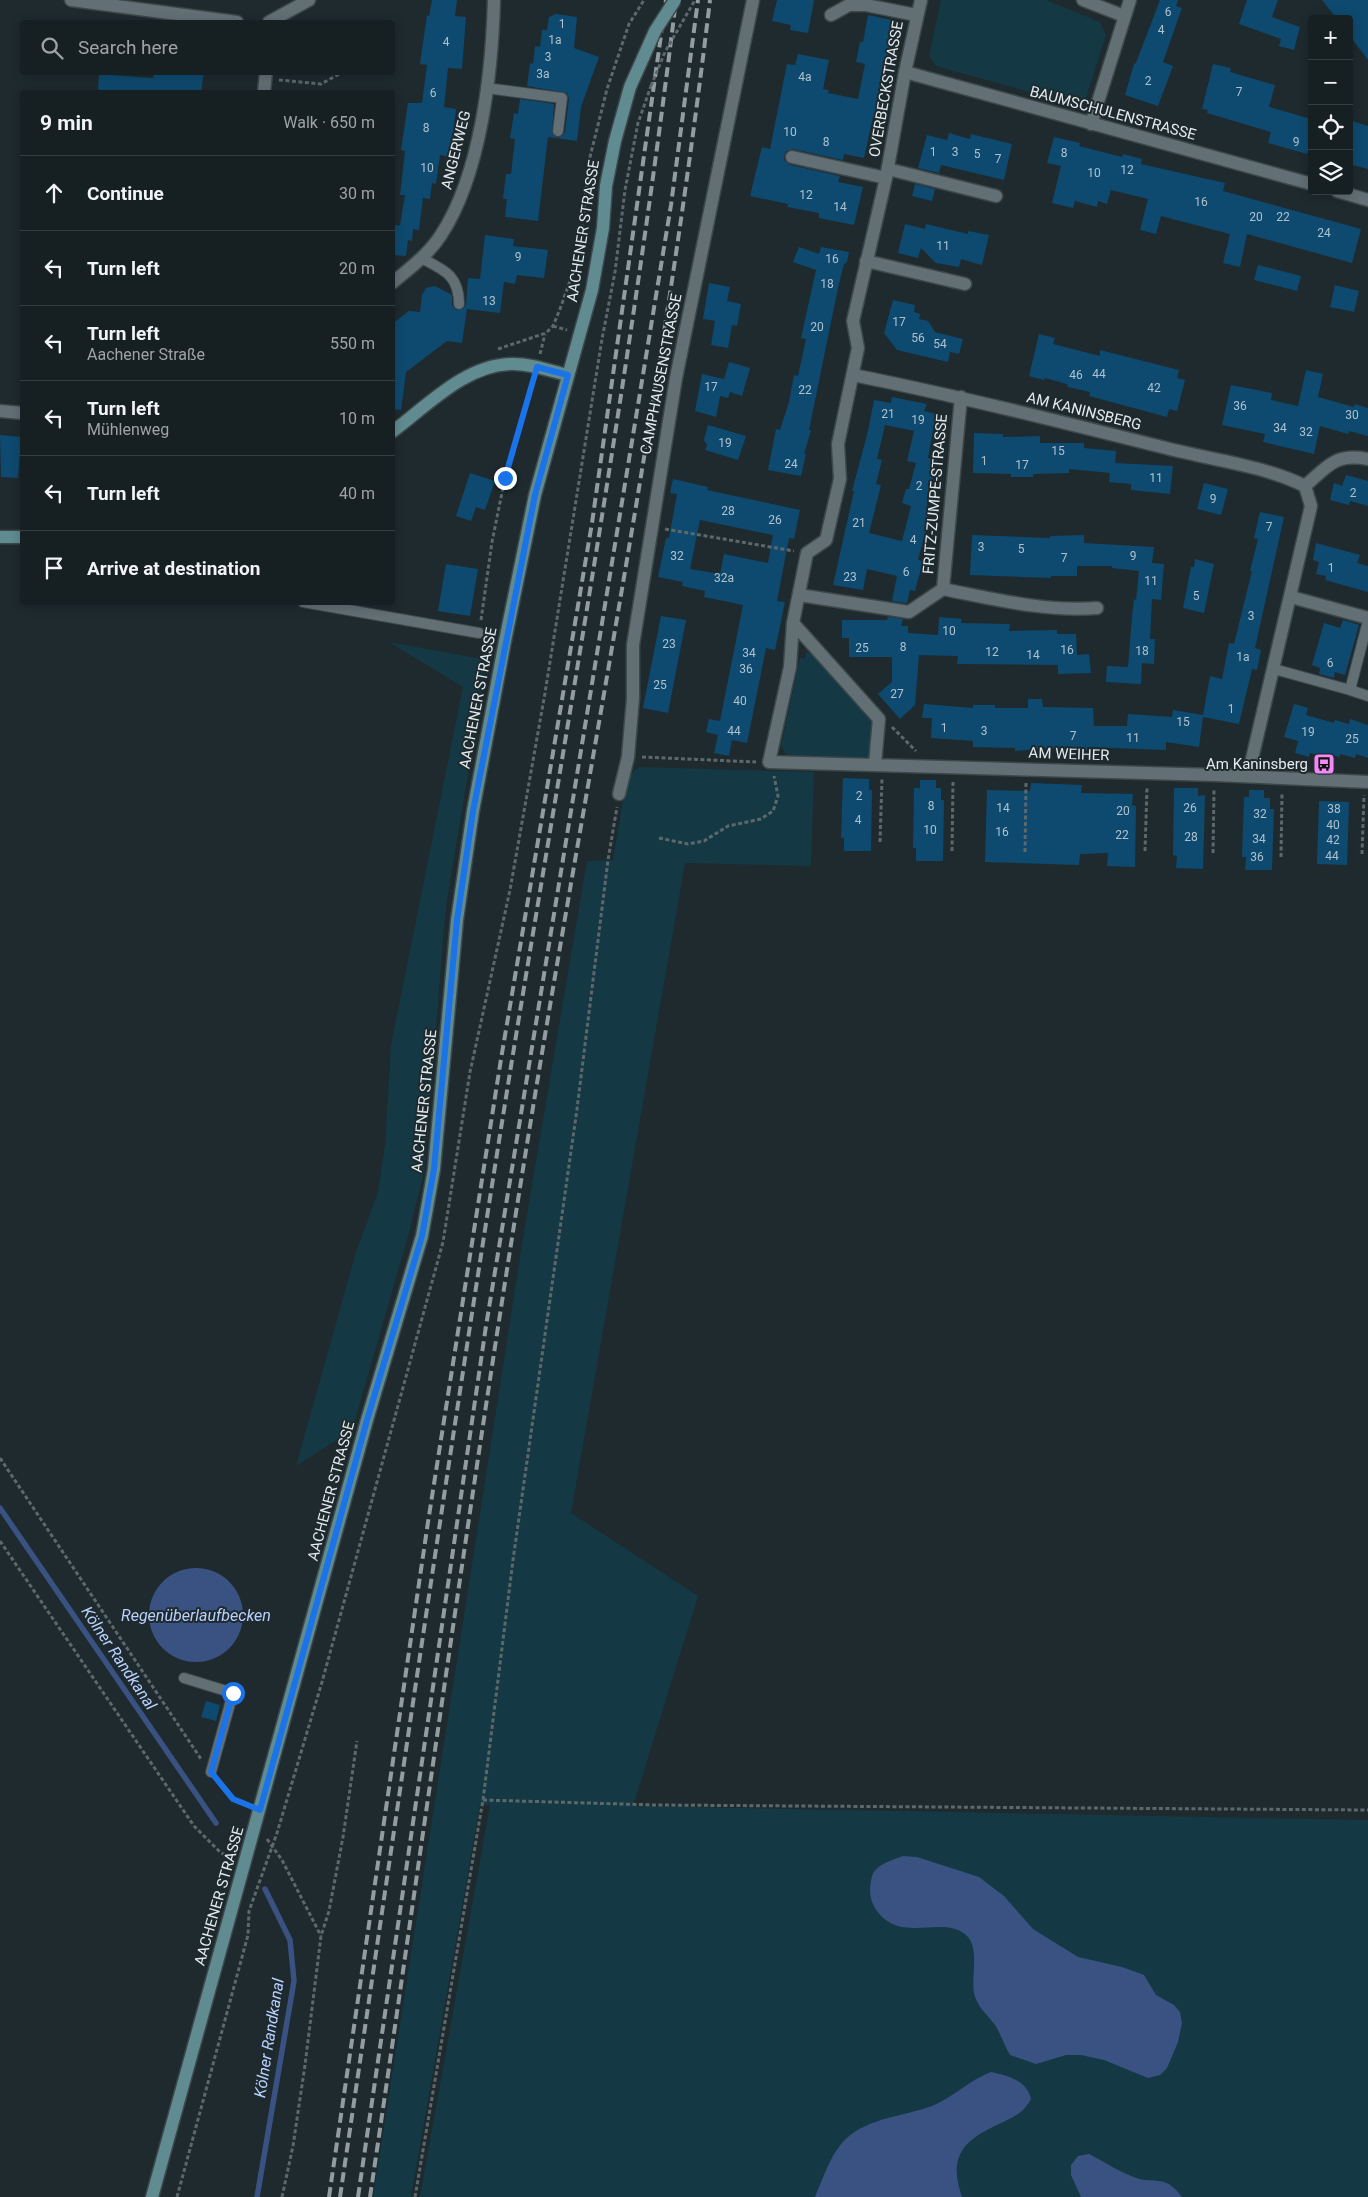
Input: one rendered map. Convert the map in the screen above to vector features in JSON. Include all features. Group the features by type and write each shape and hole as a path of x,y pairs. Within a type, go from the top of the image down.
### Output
{"main road":[{"name":"AACHENER STRASSE","path":"152,2197 367,1420 422,1236 434,1169 457,920 473,811 535,495 592,290 603,228 606,186 615,141 630,87 655,32 673,1"},
{"path":"395,430 454,385 483,368 512,364 537,367 568,375"},
{"path":"0,537 20,537"}],"street":[{"path":"71,0 222,20"},
{"path":"273,20 309,0"},
{"name":"ANGERWEG","path":"395,280 421,258 440,237 456,210 472,163 486,88 494,0"},
{"name":"CAMPHAUSENSTRASSE","path":"620,794 628,757 633,698 633,645 651,526 676,378 753,0"},
{"name":"OVERBECKSTRASSE","path":"807,553 826,540 840,479 838,444 858,348 853,322 887,174 916,15 921,0"},
{"path":"1083,0 1124,16"},
{"path":"1091,124 1130,0"},
{"name":"OVERBECKSTRASSE","path":"831,15 849,5 857,5 916,15"},
{"name":"BAUMSCHULENSTRASSE","path":"905,72 1308,183"},
{"path":"264,90 266,76"},
{"name":"OVERBECKSTRASSE","path":"792,157 996,196"},
{"path":"1351,195 1368,200"},
{"path":"866,261 965,284"},
{"name":"AM KANINSBERG","path":"852,375 961,397 1176,451 1284,475 1305,486"},
{"name":"FRITZ-ZUMPE-STRASSE","path":"961,397 943,589 1015,603 1070,610 1097,608"},
{"path":"0,411 20,413"},
{"path":"1248,776 1292,597 1312,506 1305,486 1330,463 1342,458 1368,459"},
{"path":"772,762 790,667 793,623 807,553"},
{"path":"799,595 909,612 943,589"},
{"path":"1292,597 1368,620"},
{"path":"793,623 879,718 879,765"},
{"name":"AM WEIHER","path":"772,762 1026,768 1366,782"}],"lane":[{"path":"486,88 562,98 558,131"},
{"path":"421,258 445,270 453,279 459,290 458,304"},
{"path":"320,605 479,633"},
{"path":"1350,690 1368,620"},
{"path":"1274,669 1368,696"},
{"path":"184,1678 233,1693 211,1772"}],"path":[{"path":"491,351 546,333 554,326 574,267 582,229 589,161 607,90 629,24 644,0"},
{"path":"177,2197 245,1944 249,1912 285,1810 443,1242 470,1072 510,890 545,694 595,377 615,272 625,190 638,122 665,52 695,0"},
{"path":"266,76 321,84 338,75"},
{"path":"479,633 492,542 505,478 546,333"},
{"path":"651,526 807,553"},
{"path":"879,718 893,727 922,757 922,766"},
{"path":"628,757 772,762 778,796 773,811 761,819 728,826 704,840 688,844 659,838"},
{"path":"879,765 880,842"},
{"path":"952,851 954,767"},
{"path":"1025,852 1026,768"},
{"path":"1145,851 1148,773"},
{"path":"1213,853 1215,775"},
{"path":"1281,856 1282,778"},
{"path":"1362,854 1366,782"},
{"path":"414,2197 483,1800 512,1560 577,1109 608,860 620,794"},
{"path":"0,1458 192,1748 233,1799 260,1810"},
{"path":"0,1541 194,1826 221,1853 246,1862"},
{"path":"282,2197 293,2146 321,1936 329,1911 358,1741"},
{"path":"483,1800 656,1805 1368,1810"},
{"path":"256,1824 282,1860 321,1936"}],"shaded area":[{"path":"941,0 1046,0 1100,22 1106,35 1083,107 936,66 929,56"},
{"path":"389,642 487,660 446,906 424,1172 407,1240 352,1430 296,1466 356,1252 378,1192 385,1145 391,1045 463,687"},
{"path":"806,652 815,656 871,718 870,759 790,758 786,755 781,746 800,658 805,658"},
{"path":"639,767 814,772 811,866 685,863 571,1513 698,1596 633,1806 1368,1820 1368,2197 420,2197 490,1805 480,1804 411,2197 373,2197 525,1226 587,861 613,860 627,777"}],"water":[{"name":"Regenüberlaufbecken","path":"196,1568 214,1572 229,1582 239,1597 243,1615 239,1633 229,1648 214,1658 196,1662 178,1658 163,1648 153,1633 149,1615 153,1597 163,1582 178,1572"},
{"path":"903,1856 917,1857 979,1877 1004,1896 1033,1929 1078,1957 1122,1967 1144,1975 1156,1995 1174,2005 1180,2012 1182,2023 1178,2042 1167,2068 1160,2075 1148,2078 1104,2060 1081,2055 1066,2055 1036,2064 1010,2055 997,2028 975,1998 973,1986 973,1947 966,1935 956,1929 945,1927 908,1928 896,1925 885,1919 875,1908 870,1893 874,1872 885,1863"},
{"path":"991,2072 1010,2077 1021,2083 1031,2099 1020,2112 983,2132 966,2146 958,2162 957,2173 962,2197 815,2197 833,2156 840,2146 858,2130 888,2118 932,2106"},
{"path":"1089,2154 1139,2179 1164,2182 1176,2189 1182,2197 1081,2197 1071,2175 1071,2165 1078,2156"}],"building":[{"path":"432,0 457,0 455,16 466,17 462,69 448,68 444,107 456,109 450,157 440,155 436,184 432,183 430,199 423,198 419,230 413,229 412,241 408,240 406,256 395,255 395,226 400,225 405,195 400,195 405,151 401,150 408,103 422,103 427,65 420,64 427,15 429,16"},
{"path":"777,0 814,0 808,33 790,30 791,25 772,21"},
{"path":"1160,0 1178,0 1176,6 1182,8 1163,62 1173,66 1158,106 1125,95 1134,64"},
{"path":"1247,0 1278,0 1272,17 1300,27 1294,50 1279,46 1281,39 1239,24"},
{"path":"1322,0 1368,0 1368,60 1353,40 1353,15 1334,15"},
{"path":"556,14 577,17 574,48 599,57 581,107 577,141 548,137 538,221 505,217 507,199 503,199 506,174 511,174 515,139 510,138 514,113 518,114 520,99 554,104 552,133 558,138 565,132 569,99 567,93 527,86 530,63 533,64 535,46 540,47 542,30 547,30 549,17"},
{"path":"868,15 897,21 878,118 873,117 864,158 844,154 843,160 793,149 786,151 784,156 784,160 790,165 840,176 838,182 863,187 854,225 819,218 819,213 787,207 788,204 750,196 762,147 770,149 787,64 795,65 798,54 829,60 823,89 829,90 828,93 858,99 865,64 856,62 860,42 863,42"},
{"path":"1213,64 1231,68 1230,72 1275,85 1269,107 1308,118 1307,154 1268,143 1271,132 1207,113 1208,110 1202,109"},
{"path":"99,75 153,78 154,75 204,75 201,90 98,89"},
{"path":"1353,121 1368,126 1368,169 1353,165"},
{"path":"949,133 970,139 971,134 1012,144 1004,180 941,165 939,173 918,168 927,135 947,140"},
{"path":"1054,137 1080,143 1079,146 1122,157 1123,154 1142,159 1141,164 1225,183 1223,191 1361,229 1352,263 1247,234 1240,267 1223,263 1230,234 1161,216 1156,234 1140,230 1148,199 1111,190 1107,204 1098,201 1097,207 1075,201 1073,208 1052,203 1061,166 1047,163"},
{"path":"915,184 935,189 932,201 912,196"},
{"path":"905,224 925,229 926,224 968,234 968,231 989,235 982,265 961,259 959,267 936,263 921,248 918,258 898,253"},
{"path":"485,235 514,239 513,246 548,250 544,278 517,275 515,284 504,282 500,313 467,309 462,343 447,341 406,372 401,410 395,409 395,322 409,311 420,312 422,295 426,288 435,286 452,295 452,305 456,310 463,309 466,304 468,278 480,279"},
{"path":"799,247 819,254 821,247 849,252 838,288 801,476 768,470 776,429 780,430 789,402 794,375 798,376 806,339 801,338 816,270 793,262"},
{"path":"1258,265 1301,276 1297,291 1254,280"},
{"path":"709,283 730,287 727,301 741,304 737,326 732,325 728,348 711,345 715,321 703,319"},
{"path":"1335,285 1359,291 1354,312 1330,307"},
{"path":"893,300 915,305 914,312 920,314 919,319 928,321 935,332 963,339 959,354 950,352 948,362 897,350 884,333"},
{"path":"1039,334 1055,338 1053,344 1100,356 1100,350 1179,370 1177,378 1185,380 1177,411 1169,409 1167,417 1089,396 1090,392 1068,387 1067,384 1029,376"},
{"path":"729,362 750,368 742,396 730,392 728,398 720,396 716,417 695,411 702,374 724,379"},
{"path":"1306,370 1323,374 1318,397 1354,407 1355,404 1368,408 1368,436 1349,431 1348,434 1320,426 1314,454 1263,442 1265,434 1222,425 1231,385 1272,393 1271,400 1298,406"},
{"path":"892,397 927,404 924,411 936,414 928,458 937,460 926,509 929,510 925,526 927,526 918,560 923,561 915,591 910,590 907,603 892,601 897,576 867,569 863,590 833,585 854,491 852,491 874,400 891,403","holes":["885,425 914,431 907,461 916,463 909,489 906,489 902,503 911,506 902,541 869,533 881,485 876,484 882,460 877,459"]},
{"path":"708,425 746,436 738,460 705,450 707,445 704,440"},
{"path":"974,433 1003,434 1003,437 1040,436 1040,443 1084,443 1084,448 1116,451 1115,463 1173,466 1170,494 1131,490 1131,484 1109,482 1110,473 1069,469 1069,473 1033,474 1033,477 1011,477 1011,474 973,473"},
{"path":"0,435 20,437 18,478 1,477"},
{"path":"470,473 495,481 485,510 476,507 471,521 456,516"},
{"path":"1346,475 1368,481 1368,506 1350,501 1349,505 1330,500 1334,483 1342,486"},
{"path":"673,479 708,487 707,490 800,510 794,539 789,538 777,601 785,602 775,650 766,648 747,743 732,740 729,756 714,753 718,735 706,732 709,719 720,721 743,605 704,597 705,591 682,586 683,582 658,577 666,538 669,538 677,494 670,493","holes":["700,520 773,535 768,563 724,554 720,574 690,569"]},
{"path":"1204,483 1228,489 1221,515 1197,509"},
{"path":"1260,512 1284,517 1255,648 1261,650 1257,670 1252,669 1239,724 1203,717 1199,747 1166,742 1166,750 1087,747 1087,750 1044,748 1015,751 1015,748 973,747 973,741 931,738 932,718 922,718 924,704 973,708 973,705 995,705 995,708 1028,708 1028,699 1042,699 1043,707 1093,708 1094,726 1127,726 1128,714 1172,717 1173,710 1203,715 1210,676 1222,679 1229,643 1234,644 1252,571 1250,571 1258,539 1254,538"},
{"path":"972,535 1050,538 1050,536 1084,535 1084,543 1154,547 1152,563 1164,564 1161,600 1152,599 1150,639 1155,639 1154,664 1142,663 1141,684 1106,682 1107,666 1128,667 1134,599 1136,600 1139,571 1112,568 1112,566 1077,566 1077,576 1051,576 1051,578 970,575"},
{"path":"1316,543 1360,555 1357,563 1368,566 1368,592 1325,580 1326,576 1316,574 1319,562 1313,560"},
{"path":"1195,559 1214,564 1204,613 1183,608 1191,567 1194,567"},
{"path":"446,564 478,569 470,616 438,611"},
{"path":"661,616 686,620 668,713 643,708"},
{"path":"888,617 903,619 901,626 908,626 908,633 938,635 939,617 962,619 961,623 1010,624 1009,631 1057,630 1057,634 1076,634 1077,655 1089,654 1091,673 1058,674 1058,665 957,664 958,656 919,655 915,705 900,719 878,694 892,682 892,657 849,657 849,638 842,638 842,620 887,620"},
{"path":"1343,620 1359,625 1345,675 1335,672 1334,678 1319,674 1320,668 1312,665 1324,623 1340,628"},
{"path":"1294,704 1308,708 1306,715 1334,723 1335,720 1349,724 1350,719 1368,725 1368,758 1356,754 1355,758 1325,753 1324,757 1310,753 1309,757 1295,753 1298,741 1284,737"},
{"path":"843,778 869,779 869,790 872,790 871,851 844,851 844,838 841,838"},
{"path":"920,780 936,780 936,788 941,788 941,800 944,800 943,861 916,861 916,848 913,848 914,788 920,788"},
{"path":"1031,783 1082,785 1081,793 1133,794 1132,805 1136,806 1135,867 1107,866 1108,853 1080,854 1079,865 985,862 987,790 1030,791"},
{"path":"1174,788 1198,788 1198,796 1205,795 1203,869 1176,868 1177,856 1173,855"},
{"path":"1249,790 1264,790 1264,798 1270,798 1270,809 1274,809 1272,870 1245,870 1246,857 1242,857 1244,797 1249,797"},
{"path":"1319,801 1349,802 1347,865 1317,864"},
{"path":"206,1701 220,1705 216,1721 201,1717"}],"waterway":[{"name":"Kölner Randkanal","path":"0,1508 216,1823"},
{"name":"Kölner Randkanal","path":"257,2197 294,1981 290,1940 265,1889"}],"railway":[{"path":"329,2197 428,1522 501,1059 592,523 666,0"},
{"path":"340,2197 489,1202 621,398 676,0"},
{"path":"358,2197 486,1326 671,205 698,0"},
{"path":"370,2197 496,1343 541,1059 654,398 693,133 710,0"}],"place":[{"name":"Am Kaninsberg","path":"1324,764"}],"route":[{"path":"233,1693 211,1772 233,1799 260,1810 367,1420 422,1236 434,1169 457,920 473,811 535,495 568,375 537,367 505,478"}]}
